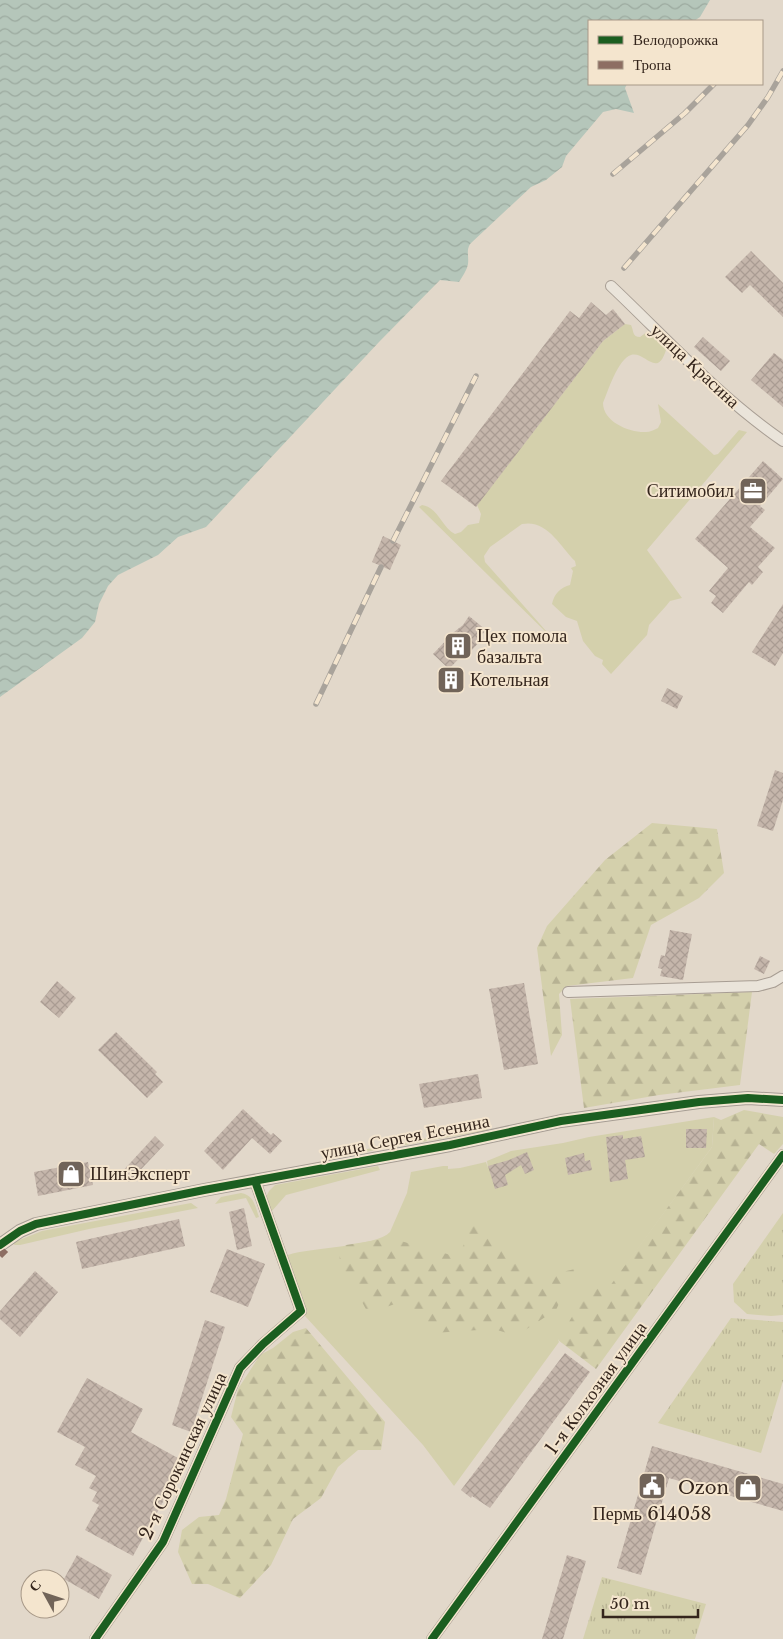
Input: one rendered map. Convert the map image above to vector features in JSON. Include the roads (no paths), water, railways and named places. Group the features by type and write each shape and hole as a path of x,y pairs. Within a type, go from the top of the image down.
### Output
{"street":[{"name":"улица Красина","path":"611,286 717,389 753,420 783,441"},
{"path":"568,992 758,986 773,982 783,976"},
{"name":"улица Сергея Есенина","path":"0,1245 20,1231 36,1224 450,1145 561,1121 699,1102 748,1098 783,1100"},
{"name":"1-я Колхозная улица","path":"432,1639 783,1155"},
{"name":"2-я Сорокинская улица","path":"95,1639 163,1542 240,1368 263,1344 301,1311 255,1181"}],"water":[{"path":"0,0 710,0 700,17 696,20 588,20 588,85 626,85 625,88 634,113 616,109 603,112 566,156 562,167 546,180 531,187 470,244 467,266 459,282 440,280 379,342 206,527 178,537 158,555 118,575 108,586 99,604 95,622 82,638 0,697"}],"railway":[{"path":"624,268 748,125 768,97 783,71"},
{"path":"613,174 685,113 713,85"},
{"path":"393,541 476,376"},
{"path":"316,704 381,567"}],"place":[{"name":"Ситимобил","path":"753,491"},
{"name":"Цех помола базальта","path":"458,646"},
{"name":"Котельная","path":"451,680"},
{"name":"ШинЭксперт","path":"71,1174"},
{"name":"Пермь 614058","path":"652,1486"},
{"name":"Ozon","path":"748,1488"}]}
